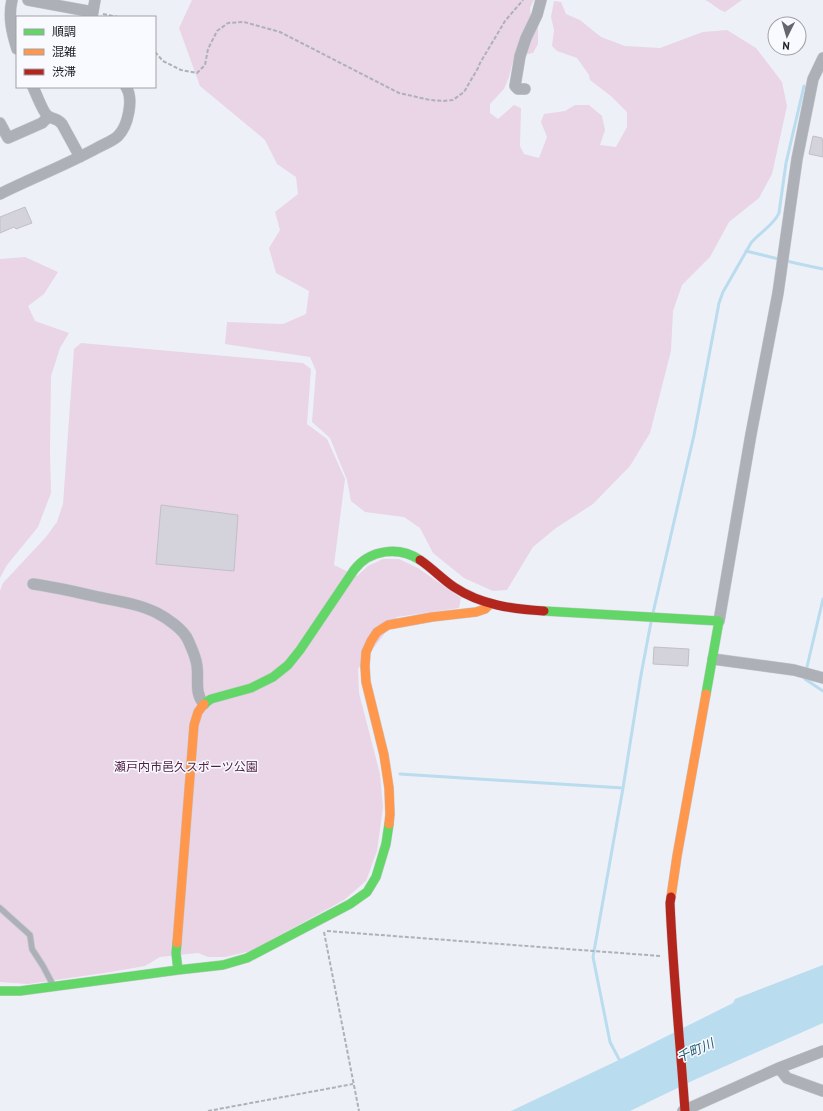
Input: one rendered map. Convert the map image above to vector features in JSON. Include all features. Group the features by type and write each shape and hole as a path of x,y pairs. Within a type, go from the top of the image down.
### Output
{"street":[{"path":"12,0 10,8 10,21 16,45"},
{"path":"28,0 92,14 95,0"},
{"path":"525,89 518,89 516,86 517,71 526,38 537,15 541,0"},
{"path":"823,58 813,79 797,159 778,293 751,434 670,903 672,954 684,1108 823,1051"},
{"path":"33,88 45,113 48,117 58,120 62,124 80,157"},
{"path":"0,194 80,157 117,137 124,129 127,119 130,102 126,88"},
{"path":"0,123 8,138 42,123 48,117"},
{"path":"178,970 176,953 194,725 198,712 204,704 211,699 251,688 273,677 288,664 300,650 352,572 359,563 371,555 392,550 405,552 417,558 455,587 475,598 504,608 719,621"},
{"path":"32,584 128,603 156,613 174,624 188,638 197,668 199,699 204,704"},
{"path":"0,991 20,992 178,970 223,966 247,958 350,904 366,892 376,877 386,844 390,814 389,788 384,755 366,682 366,652 377,632 388,625 476,612 485,609 490,604"},
{"path":"713,660 805,673 823,678"},
{"path":"779,1068 787,1078 823,1091"}],"lane":[{"path":"0,908 30,935 32,949 54,987"}],"path":[{"path":"156,53 163,61 181,70 197,73 204,65 208,49 217,31 228,22 244,22 280,32 400,93 430,100 453,100 464,92 505,21 523,0"},
{"path":"92,14 109,16"},
{"path":"359,1111 324,930 658,956 672,954"},
{"path":"208,1111 353,1084"}],"green space":[{"path":"192,0 534,0 530,8 531,17 538,28 538,44 533,53 514,57 504,89 490,104 490,113 498,119 514,105 521,108 520,146 524,154 539,158 547,137 541,122 544,114 565,111 575,105 589,105 602,116 605,130 600,145 616,147 627,127 627,112 612,97 590,80 589,75 577,58 557,51 552,46 554,30 551,17 554,1 561,2 566,14 580,20 601,37 625,46 660,48 703,32 727,30 756,48 782,82 787,106 772,174 759,198 729,222 710,257 682,285 673,311 671,351 650,433 630,466 593,504 556,528 533,547 507,590 493,591 464,578 433,553 420,528 404,517 365,512 351,501 347,480 330,438 312,422 316,371 310,357 225,344 227,322 283,324 306,314 309,291 276,273 269,248 280,230 275,212 298,194 296,177 277,164 265,140 200,86 179,28"},
{"path":"705,0 742,0 725,12"},
{"path":"25,257 58,272 44,294 28,306 35,321 69,333 60,348 51,376 51,493 38,527 7,565 0,578 0,259"},
{"name":"瀬戸内市邑久スポーツ公園","path":"81,343 303,363 311,369 307,424 327,439 345,479 334,565 357,576 368,566 383,559 399,559 418,568 461,598 459,608 397,617 358,669 359,693 380,774 383,807 377,851 366,881 344,900 251,951 225,957 208,957 198,953 160,957 145,966 28,984 0,982 0,591 3,583 46,537 57,522 63,504 74,349"}],"water":[{"name":"千町川","path":"823,965 823,1023 694,1080 630,1111 511,1111 623,1058 733,1003 735,999"}],"building":[{"path":"813,136 822,138 823,157 809,154"},
{"path":"25,207 32,223 16,229 14,227 0,233 0,217"},
{"path":"161,505 238,515 234,571 156,564"},
{"path":"654,647 689,649 688,666 653,664"}],"waterway":[{"path":"653,613 694,435 719,303 723,292 751,243 774,221 779,213 786,163 804,86"},
{"path":"746,251 823,269"},
{"path":"806,671 823,599"},
{"path":"621,1063 610,1042 593,957 651,622"},
{"path":"806,677 805,679 823,691"},
{"path":"400,774 623,788"}],"traffic: fast":[{"path":"204,704 211,699 251,688 273,677 288,665 300,650 354,570 368,558 376,554 394,551 420,560"},
{"path":"544,611 719,621 706,694"},
{"path":"178,970 223,965 247,958 350,904 367,892 376,877 386,844 389,824"},
{"path":"0,991 20,991 178,970 176,953 177,943"}],"traffic: slow":[{"path":"389,824 389,788 384,755 366,682 366,652 371,641 377,632 388,625 432,617 476,612 485,609 490,604"},
{"path":"671,897 706,694"},
{"path":"177,943 194,725 198,712 204,704"}],"traffic: jam":[{"path":"420,560 445,581 475,598 497,605 544,611"},
{"path":"671,897 670,903 673,955 685,1111"}]}
